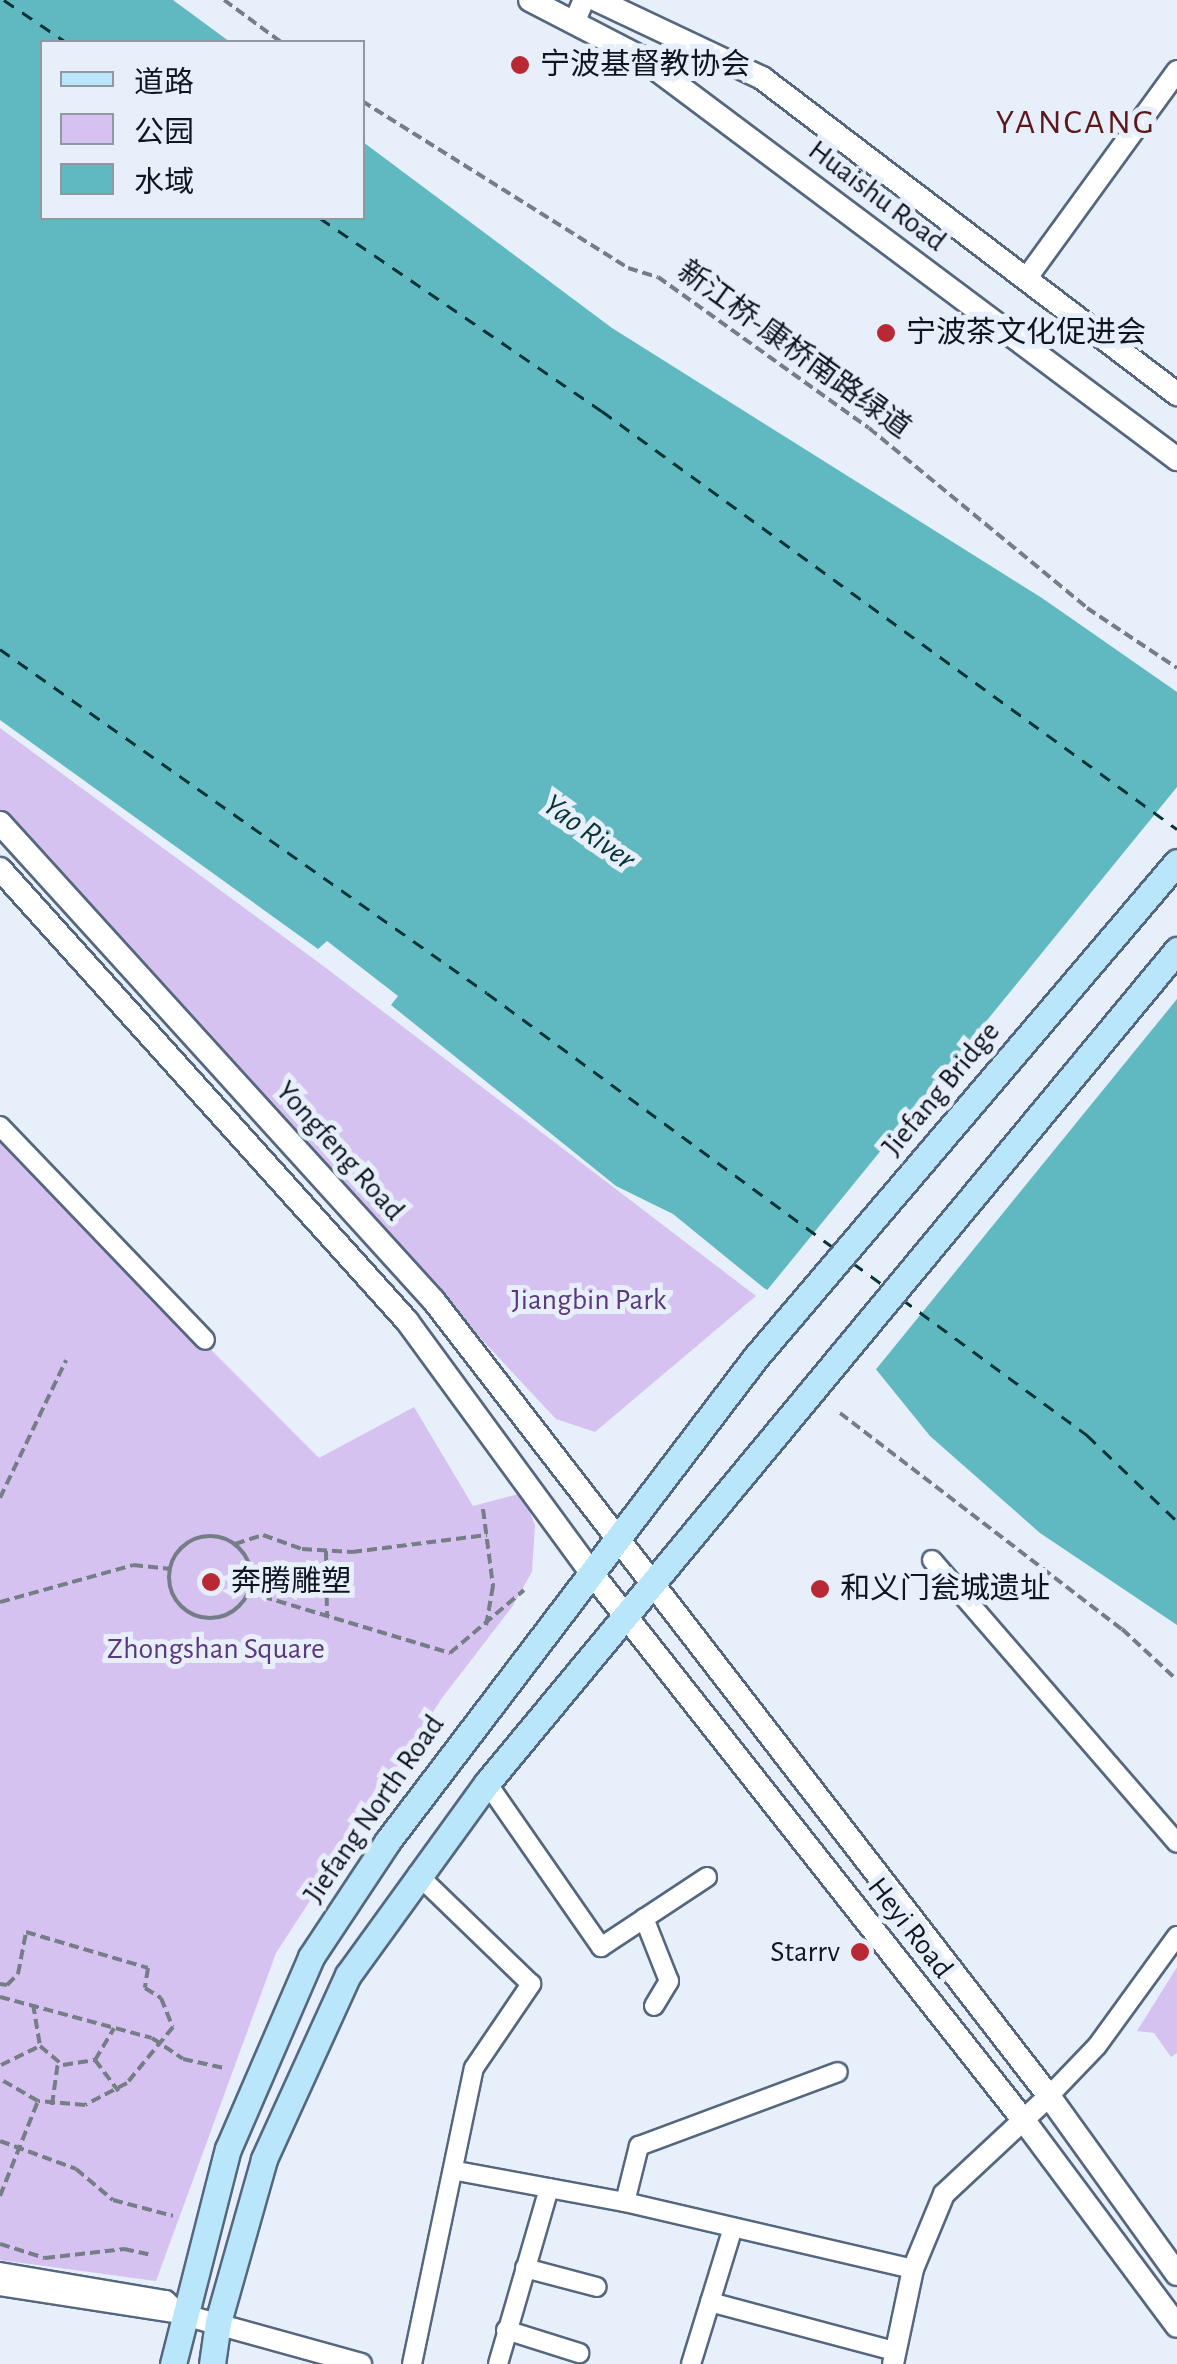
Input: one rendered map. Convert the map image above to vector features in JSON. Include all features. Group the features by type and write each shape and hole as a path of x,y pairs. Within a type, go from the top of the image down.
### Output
{"main road":[{"name":"Huaishu Road","path":"530,0 640,58 1177,458"},
{"name":"Huaishu Road","path":"607,2 762,78 1177,394"},
{"name":"Yongfeng Road","path":"0,823 434,1300 618,1534"},
{"name":"Jiefang Bridge","path":"755,1358 1177,862"},
{"name":"Yongfeng Road","path":"0,869 408,1322 590,1571"},
{"path":"212,2364 218,2322 264,2159 348,1975 417,1874 487,1783 1177,950"},
{"name":"Jiefang North Road","path":"172,2364 180,2314 228,2149 312,1957 387,1842 755,1358"},
{"name":"Heyi Road","path":"618,1534 1049,2096 1177,2274"},
{"name":"Heyi Road","path":"590,1571 1025,2122 1177,2326"}],"street":[{"path":"574,23 584,0"},
{"path":"600,37 607,2"},
{"path":"1026,279 1177,71"},
{"path":"0,1126 205,1340"},
{"path":"932,1560 1177,1843"},
{"path":"487,1783 601,1947 707,1877"},
{"path":"412,2364 456,2171 474,2068 531,1984 417,1874"},
{"path":"644,1918 669,1981 654,2006"},
{"path":"710,2302 894,2358 912,2268 944,2194 1025,2122 1098,2046 1177,1936"},
{"path":"625,2202 638,2146 838,2072"},
{"path":"456,2171 625,2202 732,2231 912,2268"},
{"path":"498,2364 549,2188"},
{"path":"690,2364 732,2231"},
{"path":"525,2268 597,2287"},
{"path":"0,2272 166,2300 180,2314"},
{"path":"0,2286 218,2322 361,2364"},
{"path":"506,2330 579,2353"}],"path":[{"path":"224,0 279,40"},
{"name":"新江桥-康桥南路绿道","path":"365,102 628,268 658,277 869,428 1087,608 1177,668"},
{"path":"0,1498 66,1360"},
{"path":"840,1413 1122,1629 1177,1680"},
{"path":"483,1508 493,1586 486,1625"},
{"path":"235,1544 262,1534 326,1552 488,1535"},
{"path":"213,1535 235,1544 249,1562 248,1592 231,1612 199,1617 172,1594 168,1569 191,1540 213,1535"},
{"path":"326,1552 327,1615"},
{"path":"0,1602 133,1565 168,1569"},
{"path":"248,1592 450,1653 524,1590"},
{"path":"0,1984 7,1986 18,1974 26,1932 148,1968 145,1988 161,1998 173,2027 118,2091 78,2107 38,2101 3,2079 0,2064 40,2046"},
{"path":"0,1997 114,2027 184,2058 224,2068"},
{"path":"32,2004 40,2046 58,2062 95,2060"},
{"path":"95,2060 114,2027"},
{"path":"95,2060 118,2091"},
{"path":"52,2105 58,2062"},
{"path":"0,2196 38,2101"},
{"path":"0,2141 76,2169 113,2200 173,2216"},
{"path":"0,2244 45,2258 124,2249 148,2254"}],"green space":[{"name":"Jiangbin Park","path":"0,728 322,965 756,1296 595,1432 556,1419 0,824"},
{"name":"Zhongshan Square","path":"0,1138 319,1458 414,1407 473,1506 522,1493 535,1525 532,1572 512,1607 442,1698 276,1953 156,2281 0,2260"},
{"path":"1177,1967 1177,2053 1171,2057 1154,2033 1137,2031"}],"water":[{"name":"Yao River","path":"0,0 173,0 227,40 40,40 40,220 365,220 365,143 612,328 1042,598 1177,692 1177,1625 1040,1533 930,1436 853,1341 764,1288 673,1214 616,1186 391,1005 398,996 327,941 318,949 0,720"}],"pier":[{"path":"1177,787 1177,999 873,1373 850,1345 764,1294"}],"ferry route":[{"path":"4,0 63,40"},
{"path":"323,220 602,411 1177,829"},
{"path":"0,649 487,993 835,1249"},
{"path":"853,1263 883,1285"},
{"path":"902,1299 1087,1435 1177,1521"}],"place":[{"name":"宁波基督教协会","path":"520,65"},
{"name":"宁波茶文化促进会","path":"886,333"},
{"name":"奔腾雕塑","path":"211,1582"},
{"name":"和义门瓮城遗址","path":"820,1589"},
{"name":"Starrv","path":"860,1952"}],"district":[{"name":"YANCANG","path":"1076,123"}]}
